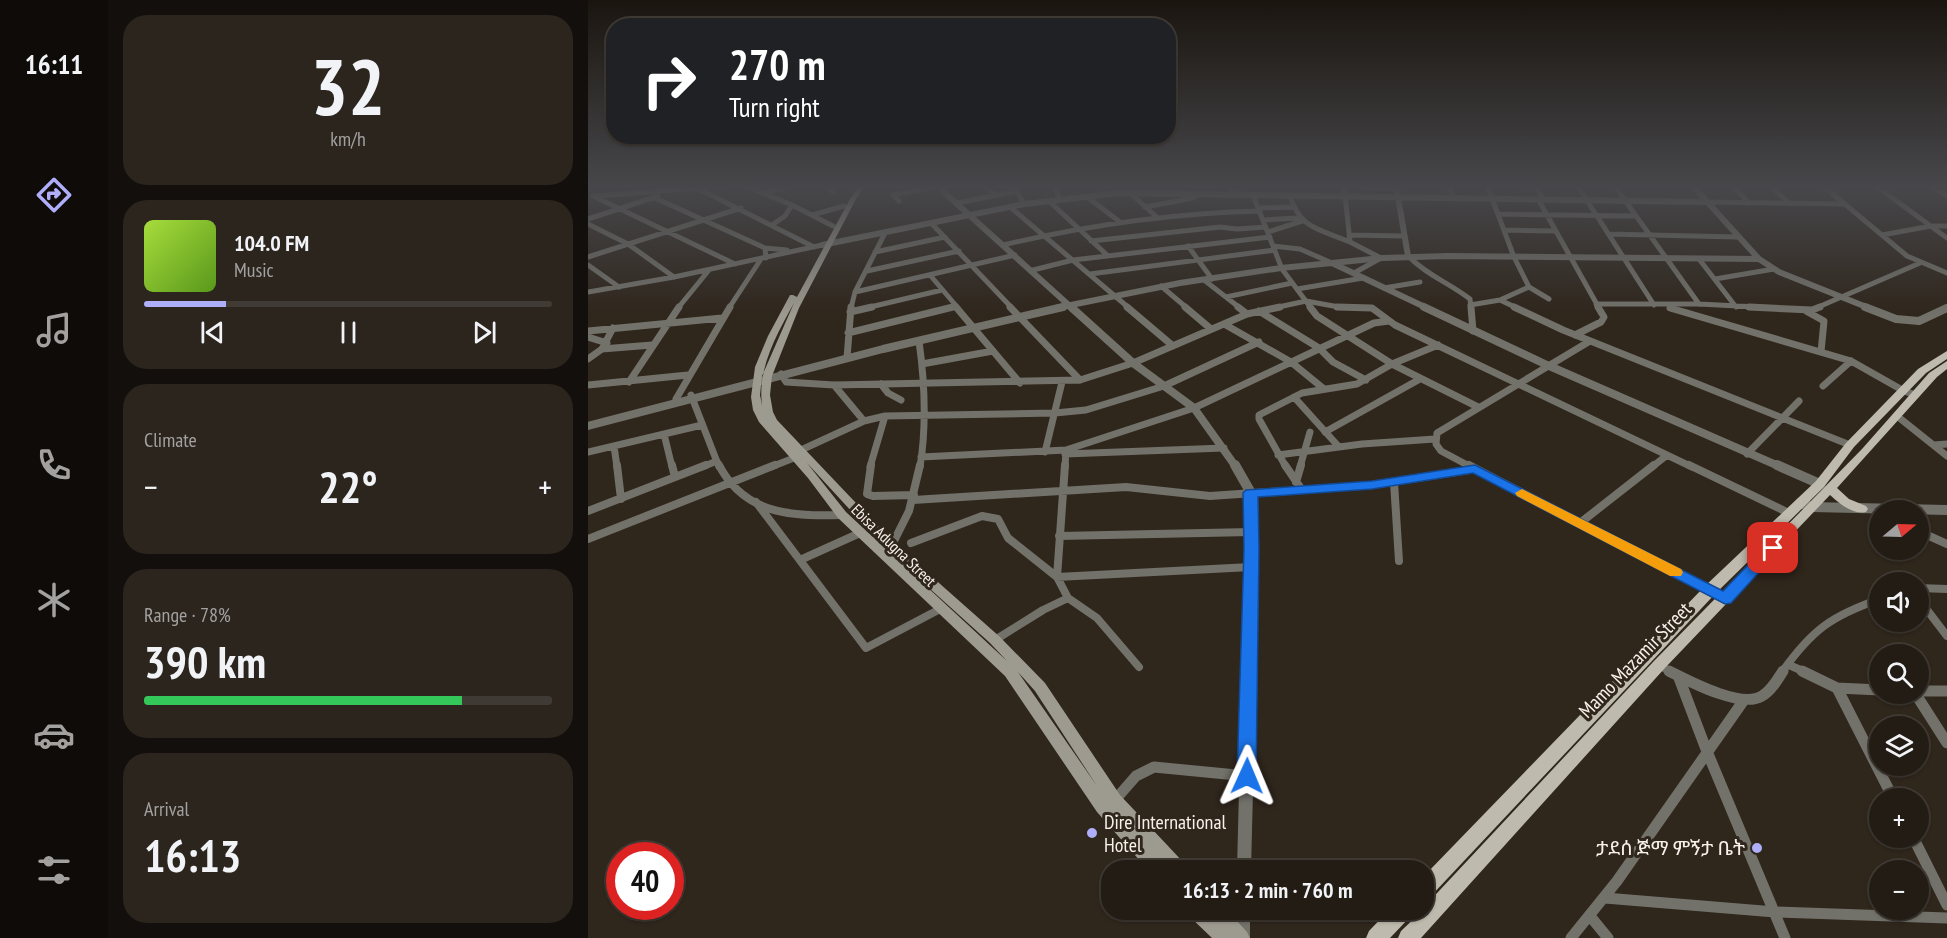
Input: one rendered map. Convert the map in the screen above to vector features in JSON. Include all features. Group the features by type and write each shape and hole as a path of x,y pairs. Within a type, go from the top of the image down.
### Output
{"main road":[{"name":"Ebisa Adugna Street","path":"831,229 795,308 768,378 765,395 768,412 842,515 1010,672 1103,807 1150,860"},
{"name":"Ebisa Adugna Street","path":"822,245 833,229"},
{"name":"Mamo Mazamir Street","path":"1825,486 1850,445 1947,362"},
{"name":"Mamo Mazamir Street","path":"1408,938 1653,662 1710,590 1825,486 1897,416 1910,393"},
{"name":"Ebisa Adugna Street","path":"800,454 891,547 995,640 1040,687 1115,800 1170,860"},
{"path":"1825,486 1845,501 1869,510"},
{"name":"Mamo Mazamir Street","path":"1434,879 1653,662 1725,599 1800,509"},
{"path":"1206,920 1225,938"},
{"path":"1225,920 1242,938"},
{"path":"1376,938 1393,920"}],"street":[{"path":"598,229 628,244 674,277"},
{"path":"660,229 735,264"},
{"path":"588,257 676,229"},
{"path":"723,229 765,248 794,251"},
{"path":"781,229 822,245"},
{"path":"588,292 674,277 907,229"},
{"path":"937,229 1080,380"},
{"path":"986,229 1133,363 1194,408 1224,448 1251,493 1244,860"},
{"path":"1037,229 1173,346"},
{"path":"1003,244 1068,229"},
{"path":"1079,229 1107,255"},
{"path":"1091,241 1199,229"},
{"path":"1235,229 1268,232"},
{"path":"1267,229 1282,268 1317,316 1392,364 1478,407"},
{"path":"1033,270 1073,260 1188,246 1276,229"},
{"path":"1321,229 1381,258"},
{"path":"1348,229 1350,242"},
{"path":"1402,229 1408,256 1424,272 1464,293 1470,299 1473,331"},
{"path":"1605,229 1623,259 1657,305 1851,361 1910,393"},
{"path":"1644,229 1699,304"},
{"path":"1731,229 1759,259 1773,269 1884,316 1908,322 1919,321 1947,308"},
{"path":"1875,229 1907,256 1947,273"},
{"path":"1882,235 1916,229"},
{"path":"1935,229 1947,238"},
{"path":"1549,299 1529,287 1504,230 1554,231 1604,317 1601,322 1575,335"},
{"path":"847,358 850,312 855,292 885,233"},
{"path":"1608,234 1738,237"},
{"path":"1349,235 1403,236"},
{"path":"875,252 945,237"},
{"path":"1188,246 1208,279 1247,314"},
{"path":"676,399 722,318 763,258 765,248"},
{"path":"1090,274 1274,248 1300,249 1547,365 1825,486"},
{"path":"867,271 959,251"},
{"path":"855,292 1015,255"},
{"path":"588,426 692,397 1112,294 1282,268 1408,256 1759,259"},
{"path":"1354,273 1381,258"},
{"path":"1699,259 1736,307"},
{"path":"1596,304 1699,304 1806,311 1842,298 1920,263"},
{"path":"588,264 619,287"},
{"path":"1715,279 1773,269"},
{"path":"629,381 667,322 709,270"},
{"path":"930,275 1020,383"},
{"path":"1226,297 1363,278"},
{"path":"1384,288 1420,282"},
{"path":"1161,286 1211,329"},
{"path":"1470,305 1500,300 1529,287"},
{"path":"850,312 942,290"},
{"path":"1500,300 1575,335 1850,445"},
{"path":"768,378 786,382 834,385 1080,380 1133,363 1247,314 1259,311 1306,301 1339,308 1372,308 1389,321 1666,456 1800,509 1869,511"},
{"path":"848,333 954,306"},
{"path":"1259,311 1319,348 1333,362 1366,380"},
{"path":"1806,311 1824,321 1821,352"},
{"path":"588,331 722,318"},
{"path":"1066,452 1194,408 1374,323 1389,321"},
{"path":"1224,324 1291,362 1324,389"},
{"path":"588,359 602,350 613,328"},
{"path":"588,337 607,343"},
{"path":"891,547 908,518 921,458 926,414 926,384 918,341"},
{"path":"1590,341 1437,433 1435,439 1441,451 1725,599"},
{"path":"588,539 730,484 800,454 864,422 885,416 1055,413 1086,410 1164,386 1259,342"},
{"path":"602,350 652,345"},
{"path":"1302,490 1278,455 1258,419 1259,415 1311,390 1357,384 1392,364 1438,345"},
{"path":"922,364 993,351"},
{"path":"1823,386 1851,361"},
{"path":"588,386 688,375"},
{"path":"1325,432 1420,379"},
{"path":"1045,452 1062,382"},
{"path":"881,384 888,393 901,400"},
{"path":"834,385 864,422"},
{"path":"588,421 692,397"},
{"path":"692,397 717,461 738,494 782,511 829,516 842,515"},
{"path":"1294,397 1339,447"},
{"path":"1747,454 1799,401"},
{"path":"885,416 868,471 867,494 873,496 913,497 1134,487 1196,496 1394,482 1475,469"},
{"path":"1897,416 1947,456"},
{"path":"588,452 702,425"},
{"path":"1296,482 1310,432"},
{"path":"664,434 675,477"},
{"path":"1278,455 1435,439"},
{"path":"1934,445 1947,444"},
{"path":"614,446 621,498"},
{"path":"921,458 1045,452 1224,448"},
{"path":"1057,577 1066,452"},
{"path":"1580,523 1666,456"},
{"path":"588,511 717,461"},
{"path":"1394,482 1399,561"},
{"path":"756,502 866,648 942,608"},
{"path":"1800,509 1869,511"},
{"path":"1929,510 1947,510"},
{"path":"911,543 982,516 998,519 1008,538 1057,577 1068,598 1098,618 1139,667"},
{"path":"1929,516 1947,516"},
{"path":"1059,536 1251,532"},
{"path":"800,560 860,533"},
{"path":"1929,536 1947,544"},
{"path":"1057,577 1251,567"},
{"path":"1929,588 1947,589"},
{"path":"995,640 1043,609 1068,598"},
{"path":"1653,662 1679,678 1744,700 1760,698 1807,640 1832,621 1869,604"},
{"path":"1929,612 1947,636"},
{"path":"1789,665 1837,688 1869,689"},
{"path":"1679,678 1706,749 1785,938"},
{"path":"1837,688 1888,788"},
{"path":"1929,692 1947,691"},
{"path":"1571,938 1605,898 1706,749 1744,700"},
{"path":"1924,704 1947,743"},
{"path":"1115,800 1136,775 1145,769 1154,767 1247,776"},
{"path":"1918,848 1947,905"},
{"path":"1605,898 1775,912 1947,918"},
{"path":"1590,916 1608,938"},
{"path":"1242,938 1243,920"}],"slow traffic":[{"path":"1522,493 1675,572"}],"place":[{"name":"Dire International Hotel","path":"1092,833"},
{"name":"ታደሰ ጅማ ምኝታ ቤት","path":"1757,848"}],"route":[{"path":"1247,776 1251,493 1372,485 1475,469 1725,599 1773,548"}]}
